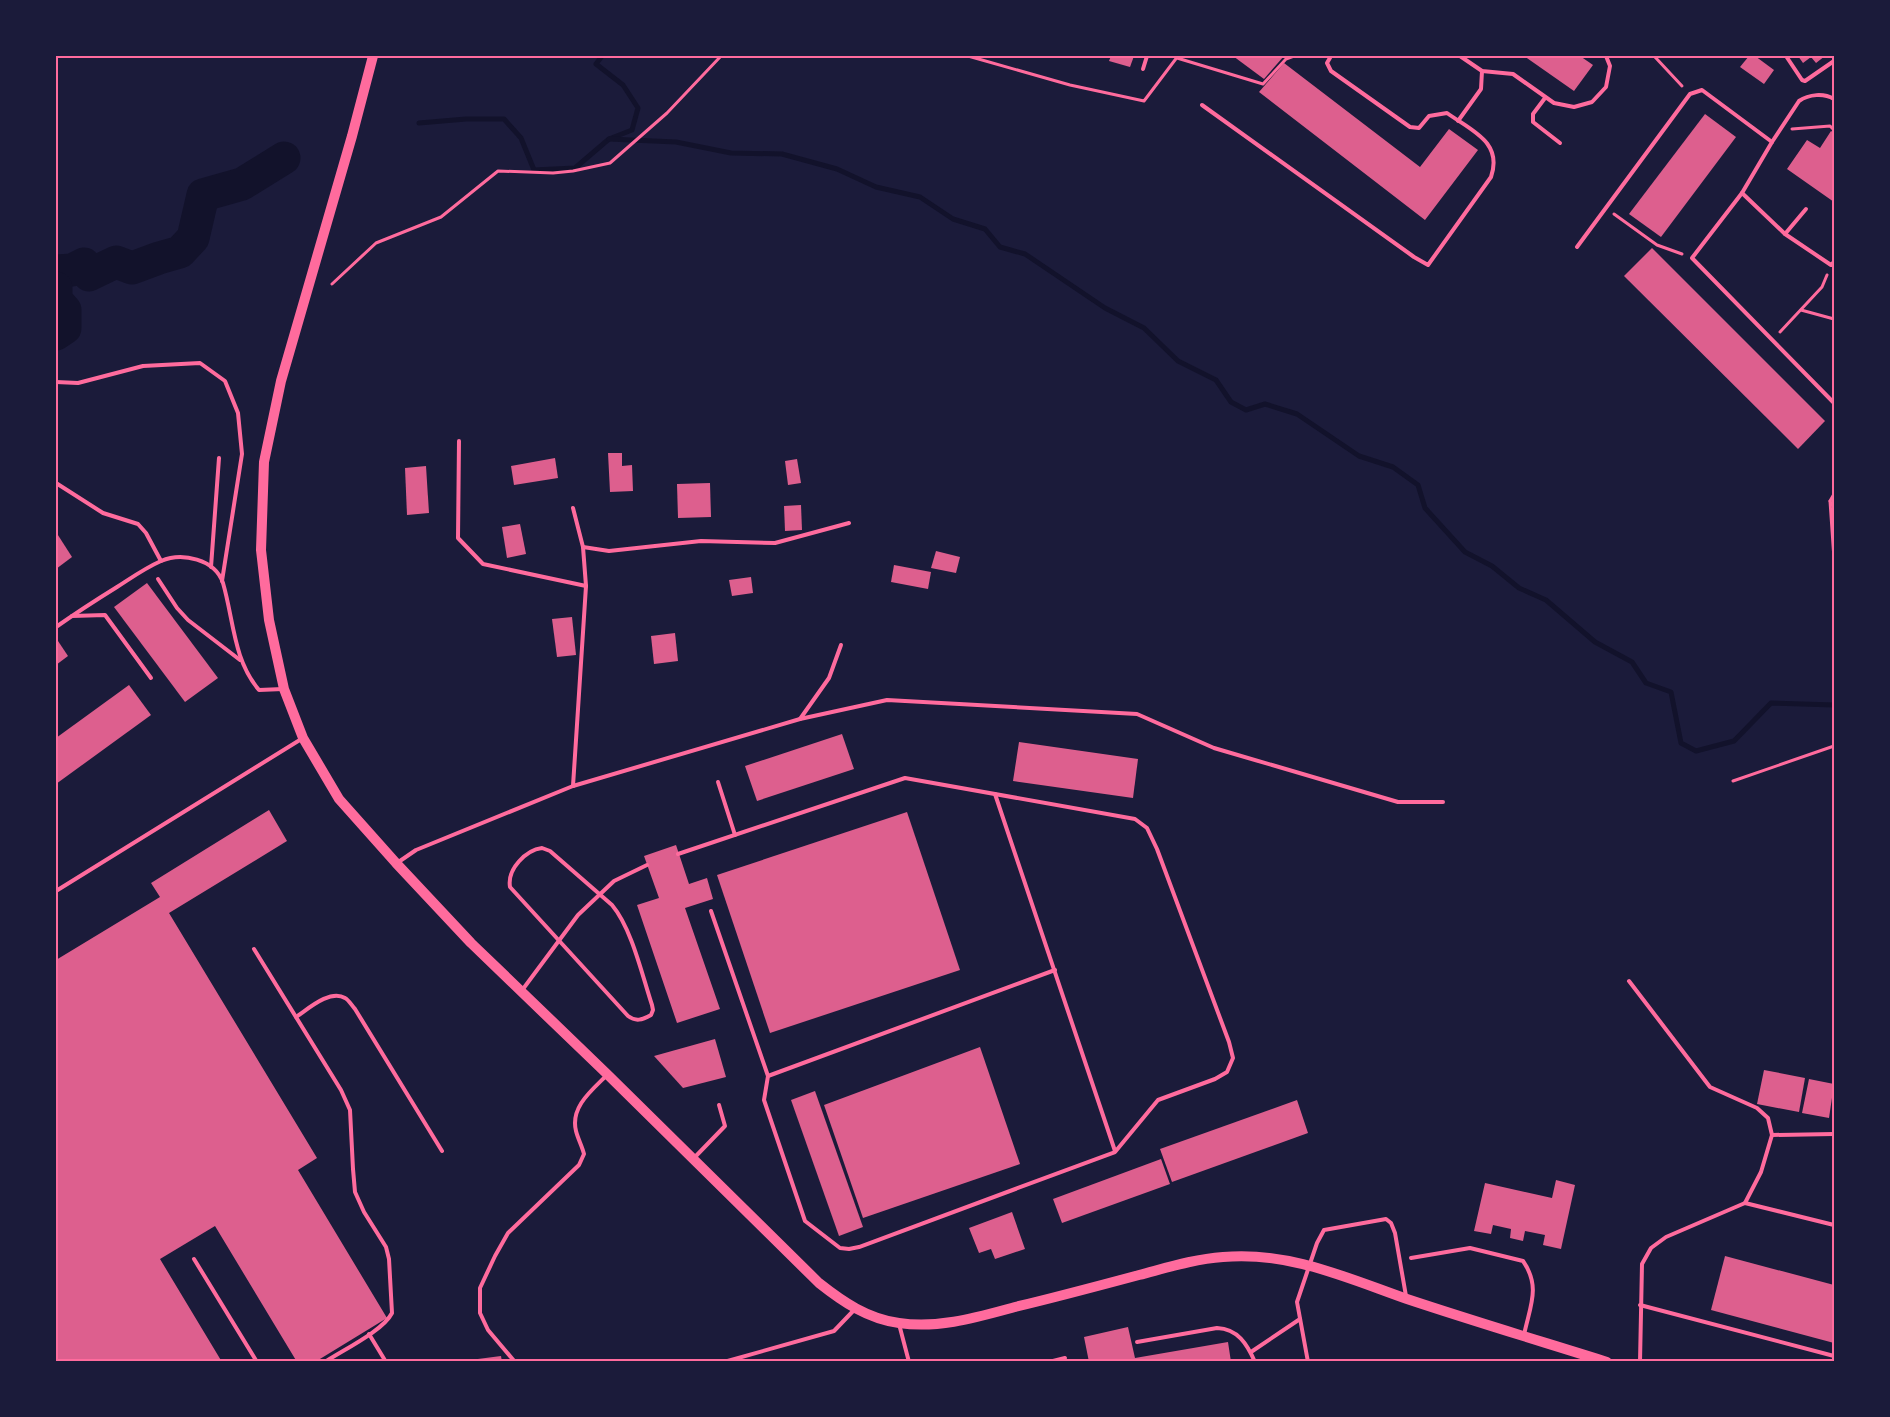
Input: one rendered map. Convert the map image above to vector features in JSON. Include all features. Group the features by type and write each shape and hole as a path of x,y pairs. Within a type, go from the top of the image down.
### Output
{"street":[{"path":"374,56 282,381 264,462 261,550 268,620 284,689 303,738 339,799 471,943 608,1074 819,1283 843,1303 872,1316 898,1323 959,1322 1184,1263 1223,1257 1263,1256 1309,1265 1346,1276 1407,1299 1607,1362"}],"lane":[{"path":"1143,69 1147,56"},
{"path":"1202,105 1428,266 1491,177 1495,165 1494,152 1486,141 1448,113 1429,116 1419,128 1410,127 1331,71 1327,63 1331,56"},
{"path":"1460,56 1482,71 1513,74 1554,104 1574,107 1593,102 1606,87 1610,66 1606,56"},
{"path":"1786,56 1805,81 1834,61"},
{"path":"1458,121 1481,89 1482,71"},
{"path":"1577,247 1690,94 1702,90 1772,142"},
{"path":"1834,99 1826,95 1810,95 1799,101 1742,193 1692,258 1834,403"},
{"path":"1545,98 1533,114 1533,122 1560,143"},
{"path":"1742,193 1785,234 1833,264"},
{"path":"1785,234 1806,209"},
{"path":"56,382 78,383 143,366 200,363 225,381 238,413 242,454 222,581 240,661 250,680 259,690 284,689"},
{"path":"459,441 458,538 483,564 586,586"},
{"path":"211,568 219,458"},
{"path":"56,483 103,513 138,524 161,561"},
{"path":"573,508 583,547 586,586 573,786"},
{"path":"583,547 609,551 701,541 775,543 849,523"},
{"path":"56,627 161,561 171,558 194,559 211,568 222,581"},
{"path":"158,579 188,620 240,661"},
{"path":"72,616 105,615 151,678"},
{"path":"800,719 829,678 841,645"},
{"path":"396,863 416,850 573,786 800,719 887,700 1137,714 1214,748 1398,802 1443,802"},
{"path":"56,891 303,738"},
{"path":"678,854 905,778 1135,819 1147,828 1157,849 1233,1058 1227,1072 1215,1079 1158,1100 1115,1152 859,1247 840,1248 805,1221 764,1100 768,1076 711,911"},
{"path":"718,782 735,835"},
{"path":"995,794 1115,1152"},
{"path":"542,848 550,851 599,894 619,914 626,926 652,1005 651,1015 634,1020 628,1016 510,886 508,878 528,853 542,848"},
{"path":"520,992 578,915 599,894 614,880 648,865"},
{"path":"254,949 341,1090 350,1110 352,1169 356,1192 364,1212 386,1247 389,1259 392,1313 388,1321 326,1362"},
{"path":"768,1076 1055,970"},
{"path":"1629,981 1710,1087 1757,1108 1768,1118 1772,1135 1761,1172 1745,1203"},
{"path":"296,1017 335,995 345,998 355,1009 442,1151"},
{"path":"515,1362 488,1330 480,1313 480,1288 508,1233 579,1165 584,1154 575,1119 580,1104 608,1074"},
{"path":"693,1159 725,1126 719,1105"},
{"path":"1772,1135 1834,1134"},
{"path":"1640,1362 1642,1264 1651,1248 1666,1236 1745,1203 1834,1225"},
{"path":"1308,1362 1297,1302 1320,1235 1324,1230 1386,1219 1391,1223 1395,1233 1407,1299"},
{"path":"1411,1258 1470,1248 1511,1256 1523,1261 1530,1271 1533,1282 1533,1295 1524,1335"},
{"path":"194,1259 257,1362"},
{"path":"1640,1305 1834,1356"},
{"path":"724,1362 834,1330 856,1309"},
{"path":"1251,1352 1300,1319"},
{"path":"898,1323 909,1362"},
{"path":"1137,1342 1224,1328 1238,1335 1251,1352 1255,1362"},
{"path":"369,1334 386,1362"},
{"path":"751,1354 753,1362"},
{"path":"1049,1362 1065,1358"}],"path":[{"path":"332,284 376,243 441,217 498,171 553,173 610,163 667,112 721,56"},
{"path":"968,56 1070,85 1144,101 1177,57 1263,84 1286,59 1294,56"},
{"path":"1655,57 1690,94"},
{"path":"1779,130 1830,126 1834,130"},
{"path":"1606,208 1657,245 1692,258"},
{"path":"1773,340 1822,287 1833,264"},
{"path":"1801,310 1834,319"},
{"path":"1834,494 1830,501 1834,559"},
{"path":"1830,501 1834,508"},
{"path":"1733,782 1834,746"}],"building":[{"path":"1111,56 1134,56 1130,67 1109,61"},
{"path":"1233,56 1284,56 1264,79"},
{"path":"1524,56 1580,56 1593,65 1574,91"},
{"path":"1749,56 1755,56 1774,70 1764,84 1740,67"},
{"path":"1798,56 1825,56 1816,63 1811,57 1803,63"},
{"path":"1284,63 1420,167 1449,129 1478,150 1425,220 1259,92"},
{"path":"1705,114 1736,137 1661,237 1629,214"},
{"path":"1831,131 1834,133 1834,202 1787,169 1807,140 1820,148"},
{"path":"1652,248 1825,421 1798,449 1624,276"},
{"path":"608,453 622,453 622,466 632,465 633,491 610,492"},
{"path":"555,458 558,478 514,485 511,466"},
{"path":"797,459 801,483 788,485 785,461"},
{"path":"426,466 429,513 407,515 405,468"},
{"path":"710,483 711,517 678,518 677,484"},
{"path":"801,505 802,530 785,531 784,506"},
{"path":"520,524 526,554 507,558 502,527"},
{"path":"56,532 72,557 56,569"},
{"path":"936,551 960,557 956,573 931,568"},
{"path":"894,565 931,572 928,589 891,582"},
{"path":"751,577 753,593 732,596 729,580"},
{"path":"147,583 218,678 185,702 114,607"},
{"path":"572,617 576,655 557,657 552,619"},
{"path":"675,633 678,661 654,664 651,636"},
{"path":"56,638 68,656 56,665"},
{"path":"129,685 151,715 56,784 56,738"},
{"path":"842,734 854,769 757,801 745,766"},
{"path":"1019,742 1138,759 1133,798 1013,781"},
{"path":"269,810 287,841 169,913 317,1158 298,1170 387,1318 315,1362 297,1362 215,1226 160,1259 222,1362 56,1362 56,960 160,897 151,883"},
{"path":"907,812 960,970 770,1033 717,875"},
{"path":"676,845 689,884 707,878 713,899 685,908 720,1009 677,1023 637,905 659,898 644,856"},
{"path":"715,1039 726,1077 683,1088 654,1056"},
{"path":"980,1047 1020,1164 863,1218 824,1105"},
{"path":"1764,1070 1805,1078 1799,1112 1757,1104"},
{"path":"1809,1079 1834,1084 1829,1118 1802,1113"},
{"path":"815,1091 863,1227 839,1236 791,1100"},
{"path":"1297,1100 1308,1133 1172,1182 1160,1149"},
{"path":"1161,1159 1170,1184 1062,1223 1053,1199"},
{"path":"1556,1180 1575,1185 1561,1249 1543,1245 1545,1235 1525,1231 1523,1241 1510,1238 1511,1229 1493,1225 1491,1234 1474,1231 1485,1183 1552,1198"},
{"path":"1012,1212 1025,1249 995,1259 991,1249 979,1253 969,1228"},
{"path":"1725,1256 1834,1285 1834,1343 1711,1310"},
{"path":"1128,1327 1135,1358 1228,1342 1231,1362 1089,1362 1084,1337"},
{"path":"501,1356 502,1362 470,1362 470,1360"}],"waterway":[{"path":"419,123 504,119 521,138 534,170 575,168 609,139 632,130 638,108 623,85 596,64 602,56"},
{"path":"609,139 676,142 731,153 782,154 837,169 876,187 920,197 953,219 985,229 1000,247 1025,254 1105,308 1144,328 1178,361 1216,380 1231,402 1246,410 1265,404 1297,414 1359,456 1393,467 1418,485 1425,508 1465,552 1492,566 1519,588 1546,600 1595,642 1632,662 1646,683 1671,692 1681,743 1696,751 1734,741 1771,703 1834,705"},
{"path":"56,274 57,271 72,270 84,264 89,275 116,262 132,268 180,252 193,238 203,195 242,184 284,158"},
{"path":"56,288 56,300 65,310 65,328 56,334"}]}
